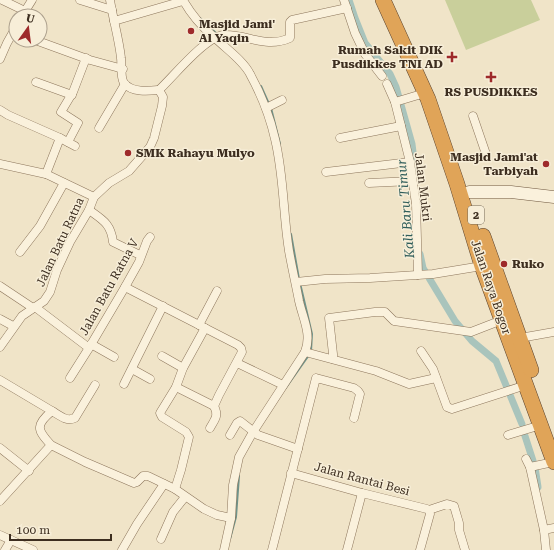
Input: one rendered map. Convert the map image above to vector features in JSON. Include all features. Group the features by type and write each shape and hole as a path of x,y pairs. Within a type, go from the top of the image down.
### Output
{"highway":[{"name":"Jalan Raya Bogor","path":"390,5 425,92 442,127"},
{"name":"Jalan Raya Bogor","path":"390,5 434,93 442,127 464,193 520,338 547,428 554,462"},
{"name":"Jalan Raya Bogor","path":"464,193 482,266 524,385 547,428"}],"street":[{"path":"2,0 15,8"},
{"path":"80,0 112,10"},
{"path":"110,0 123,69 122,78 125,84 136,90 146,92 159,90 198,50 218,37 235,36 273,43 290,38 290,22 292,20 345,4 355,33 365,54 382,76"},
{"path":"114,21 183,1 192,14 218,37 249,72 268,107 275,140 281,175 289,250 298,282 300,303 308,330 308,338 305,352 283,385 242,452 237,463 233,485 231,518 224,550"},
{"path":"0,59 3,41"},
{"path":"48,45 123,69"},
{"path":"46,174 68,142 78,123 61,112 72,95 86,58"},
{"path":"36,82 72,95"},
{"path":"99,128 125,84"},
{"name":"Jalan Mukri","path":"387,84 399,101 401,126 410,162 416,204 419,275"},
{"name":"Jalan Batu Ratna","path":"0,347 13,326 22,316 44,301 50,292 57,270 70,242 89,210 94,197 109,183 129,171 150,146 154,138 162,106 163,97 159,90"},
{"path":"399,101 425,92"},
{"path":"268,107 282,100"},
{"path":"0,110 68,142"},
{"path":"473,116 486,154"},
{"path":"340,138 401,126"},
{"path":"326,172 410,162"},
{"path":"0,164 46,174 94,197"},
{"path":"369,183 412,181"},
{"path":"20,252 40,226 64,183"},
{"path":"464,193 511,192 554,197"},
{"path":"89,210 106,223 112,233 113,242 140,255"},
{"name":"Jalan Batu Ratna V","path":"70,378 125,287 139,262 140,255 150,237"},
{"path":"298,282 325,279 419,275 482,266"},
{"name":"Jalan Batu Ratna V","path":"0,286 90,346"},
{"path":"125,287 202,326 241,348 242,352 237,363 214,406"},
{"path":"175,489 186,453 189,437 188,434 160,414 176,387 217,291"},
{"path":"124,384 163,306"},
{"path":"333,359 328,318 385,312 394,321 471,332 502,320"},
{"path":"0,320 13,326"},
{"path":"520,338 554,332"},
{"path":"90,346 114,357"},
{"path":"421,351 433,369 447,407 452,409 524,385"},
{"path":"305,352 385,374 409,384 436,378"},
{"path":"162,356 183,368"},
{"path":"237,363 283,385"},
{"path":"132,369 150,379"},
{"path":"272,550 316,378 354,388 358,391 360,394 354,418"},
{"path":"0,380 70,420 75,418 95,385"},
{"path":"176,387 214,406 217,411 217,415 210,428"},
{"path":"52,411 43,419 39,428 40,432 51,445 85,462 134,483 143,476 148,476 175,489 204,509 231,518"},
{"path":"230,435 238,421 240,421 254,433 298,449"},
{"path":"508,435 547,428"},
{"path":"1,497 29,470 51,445"},
{"path":"0,448 29,470"},
{"path":"546,550 548,529 528,463 554,462"},
{"name":"Jalan Rantai Besi","path":"291,473 362,494 428,509"},
{"path":"122,550 137,524 164,484"},
{"path":"347,550 362,494"},
{"path":"160,539 173,512 186,497"},
{"path":"420,550 430,514 428,509 447,504 454,506 465,550"},
{"path":"0,535 33,550"},
{"path":"5,550 11,540"}],"green space":[{"path":"445,0 531,0 540,20 466,50"}],"waterway":[{"name":"Kali Baru Timur","path":"349,0 365,43 390,74 396,87 412,144 416,178"},
{"path":"200,18 217,34"},
{"path":"261,86 269,104"},
{"path":"271,108 280,144"},
{"path":"291,234 299,279"},
{"name":"Kali Baru Timur","path":"420,254 423,268 455,321 472,341 496,361 522,424"},
{"path":"300,283 312,334 311,351"},
{"path":"285,389 309,355"},
{"name":"Kali Baru Timur","path":"525,436 535,467 538,487"},
{"path":"230,539 236,517 239,476"}],"place":[{"name":"Masjid Jami' Al Yaqin","path":"191,31"},
{"name":"Rumah Sakit DIK Pusdikkes TNI AD","path":"452,57"},
{"name":"RS PUSDIKKES","path":"491,77"},
{"name":"SMK Rahayu Mulyo","path":"128,153"},
{"name":"Masjid Jami'at Tarbiyah","path":"546,164"},
{"name":"Ruko","path":"504,264"}]}
